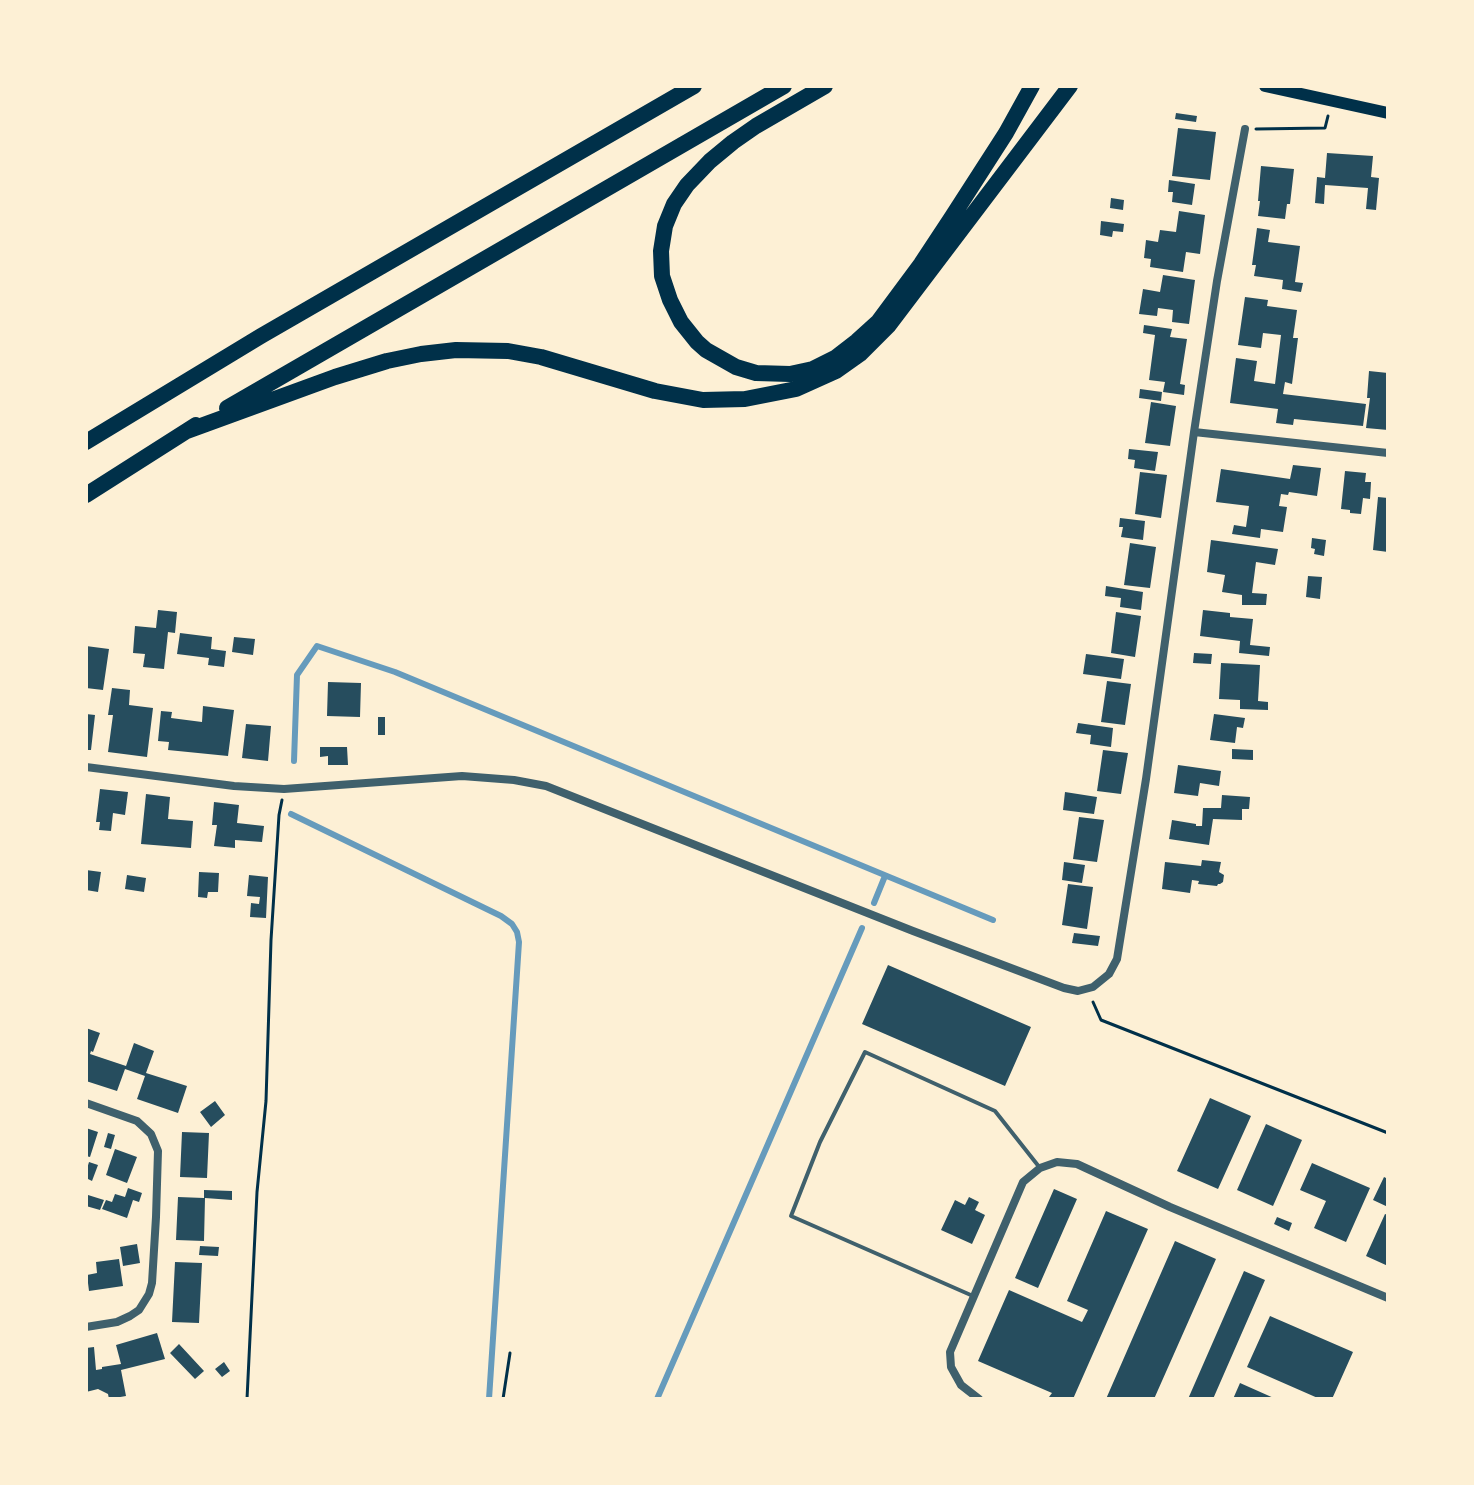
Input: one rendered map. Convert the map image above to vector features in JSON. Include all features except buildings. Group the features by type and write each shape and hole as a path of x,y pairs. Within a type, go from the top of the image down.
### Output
{"highway":[{"path":"86,442 261,336 694,86"},
{"path":"86,495 187,431 784,86"},
{"path":"825,86 756,126 710,161 687,185 674,204 665,226 661,251 662,276 681,322 706,350 736,367 756,373 790,374 813,369 835,358 878,322 952,217 1032,86"},
{"path":"187,431 387,361 456,350 508,351 541,357 655,391 703,400 745,399 796,389 836,371 860,354 889,325 1070,86"}],"main road":[{"path":"1265,86 1388,113"}],"street":[{"path":"86,767 234,786 284,789 462,776 546,786 1064,988 1078,991 1093,987 1104,980 1117,959 1155,722 1217,281 1245,129"},
{"path":"1194,432 1388,453"},
{"path":"86,1103 137,1121 151,1134 158,1151 149,1294 139,1310 130,1316 117,1322 86,1327"},
{"path":"979,1399 961,1385 951,1367 950,1352 1023,1182 1040,1168 1057,1162 1077,1164 1170,1207 1388,1298"}],"lane":[{"path":"974,1296 791,1216 820,1142 865,1052 995,1111 1040,1168"}],"path":[{"path":"1245,129 1325,128 1332,101"},
{"path":"247,1399 257,1192 266,1101 271,940 279,815 284,789"},
{"path":"1087,989 1101,1020 1388,1133"},
{"path":"503,1399 510,1353"}],"waterway":[{"path":"294,761 297,675 317,646 395,672 993,920"},
{"path":"291,814 501,916 517,932 519,942 489,1399"},
{"path":"874,903 885,876"},
{"path":"657,1399 862,928"}]}
